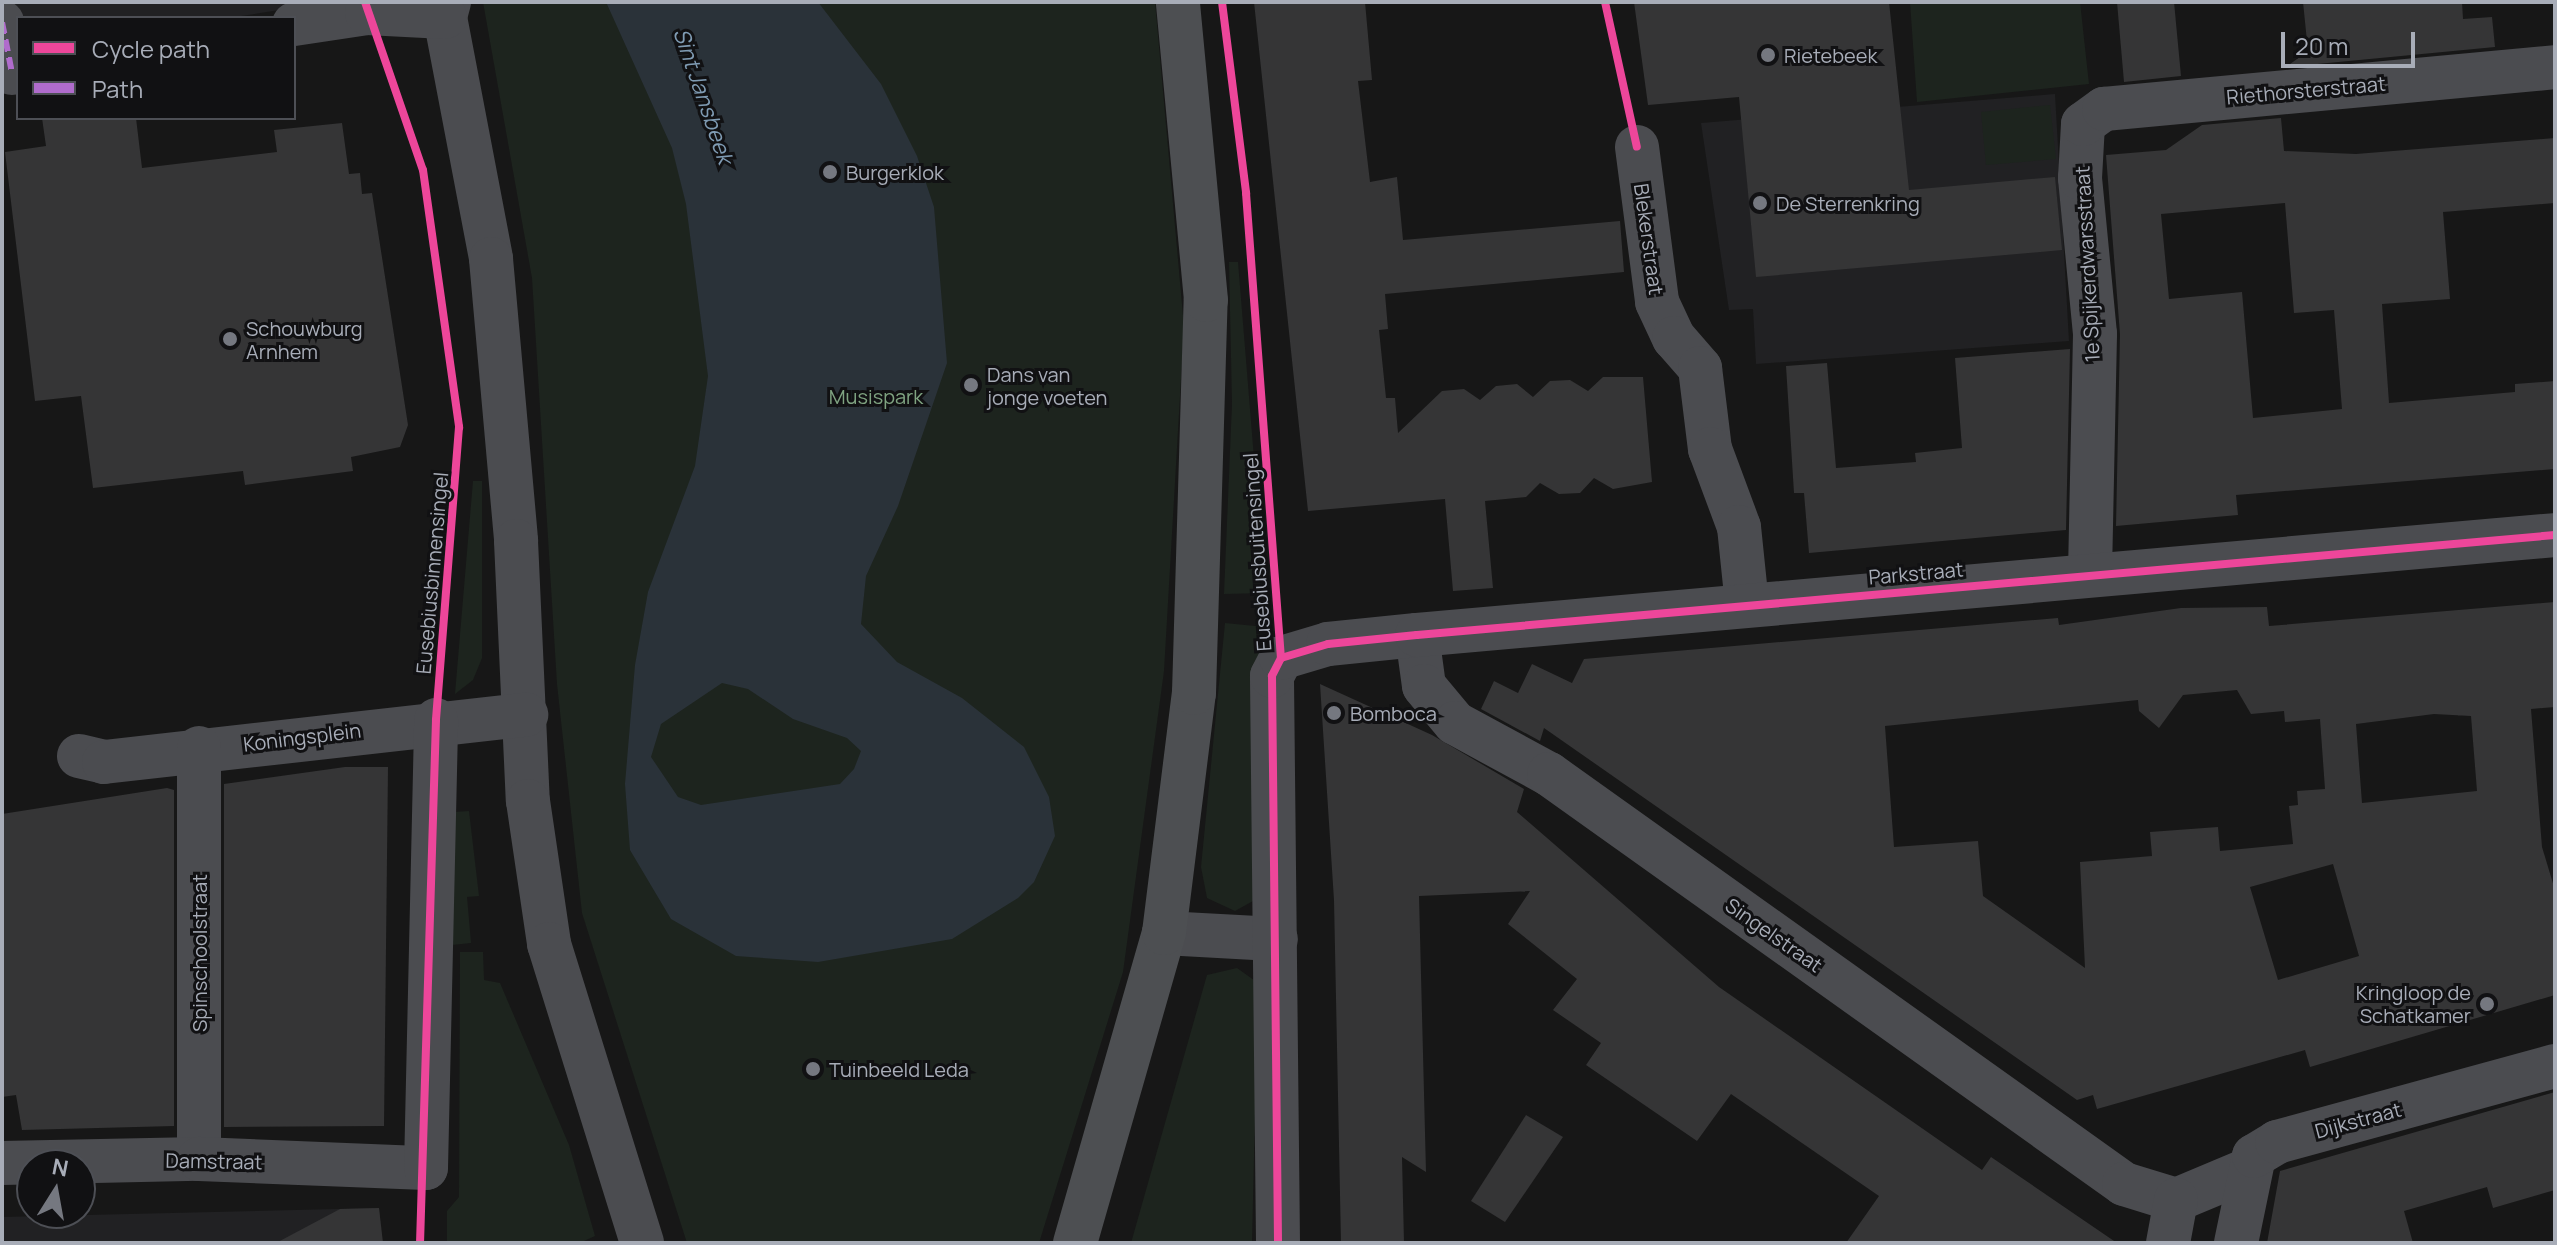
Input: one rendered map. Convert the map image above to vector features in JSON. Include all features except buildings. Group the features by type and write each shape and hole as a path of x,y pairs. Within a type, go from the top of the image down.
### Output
{"main road":[{"path":"1075,1243 1164,933 1194,693 1207,390 1206,300 1178,2"}],"street":[{"path":"296,24 367,13 447,10 491,259 526,715 528,801 549,944 642,1243"},
{"path":"2,22 11,74"},
{"name":"Riethorsterstraat","path":"2104,109 2555,67"},
{"name":"1e Spijkerdwarsstraat","path":"2090,573 2095,334 2080,178 2083,124 2104,109"},
{"name":"Blekerstraat","path":"1637,147 1657,302 1674,338 1700,368 1710,449 1739,527 1747,604"},
{"name":"Parkstraat","path":"1281,658 1328,644 1417,635 2090,573 2555,535"},
{"name":"Singelstraat","path":"1417,635 1424,686 1455,723 1549,774 2124,1184 2176,1200"},
{"name":"Eusebiusbuitensingel","path":"1278,1243 1272,676 1281,658"},
{"name":"Koningsplein","path":"79,756 104,762 436,720 526,715"},
{"name":"Damstraat","path":"2,1163 199,1159 426,1168 436,720"},
{"name":"Spinschoolstraat","path":"199,748 199,1159"},
{"path":"1164,933 1276,939"},
{"name":"Dijkstraat","path":"2176,1200 2250,1169 2254,1156 2277,1142 2555,1066"},
{"path":"2236,1243 2250,1169"},
{"path":"2168,1243 2176,1200"}],"shaded area":[{"path":"2,2 330,2 242,16 16,16"},
{"path":"2055,94 2069,341 1756,364 1753,309 1729,310 1701,123"},
{"path":"379,1208 382,1243 2,1243 2,1217 16,1217 16,1229 96,1229 96,1215"}],"green space":[{"name":"Musispark","path":"483,2 1155,2 1184,327 1164,671 1123,972 1039,1243 687,1243 582,913 557,684 532,278"},
{"path":"1910,2 2080,2 2089,84 1917,102"},
{"path":"2050,105 2056,159 1986,165 1981,112"},
{"path":"1229,262 1238,262 1265,593 1224,594 1232,404"},
{"path":"473,481 482,481 482,658 473,680 455,694"},
{"path":"1225,623 1265,627 1266,645 1253,901 1235,911 1207,898 1201,867"},
{"path":"469,811 479,896 467,897 471,943 452,945 454,812"},
{"path":"460,952 483,952 484,980 500,983 569,1145 595,1236 584,1241 447,1243 447,1211 459,1197"},
{"path":"1237,968 1258,983 1252,1243 1131,1243 1207,975"}],"water":[{"name":"Sint Jansbeek","path":"606,2 818,2 881,84 917,156 934,207 947,363 898,506 866,576 861,624 897,662 962,698 1024,747 1049,797 1055,836 1034,882 1018,898 952,939 818,962 736,956 671,919 630,850 625,784 635,665 648,592 695,466 708,376 686,204 672,148","holes":["722,683 748,689 793,719 847,738 861,751 854,769 840,784 701,805 678,797 651,757 661,724"]}],"marked path":[{"path":"2,22 12,73"}],"cycle path":[{"name":"Eusebiusbinnensingel","path":"365,2 423,170 459,427 436,720 420,1243"},
{"path":"1222,2 1246,193 1281,658 1272,676 1278,1243"},
{"path":"1605,2 1637,147"},
{"path":"1281,658 1328,644 1417,635 2555,535"}],"place":[{"name":"Rietebeek","path":"1768,55"},
{"name":"Burgerklok","path":"830,172"},
{"name":"De Sterrenkring","path":"1760,203"},
{"name":"Schouwburg Arnhem","path":"230,339"},
{"name":"Dans van jonge voeten","path":"971,385"},
{"name":"Bomboca","path":"1334,713"},
{"name":"Kringloop de Schatkamer","path":"2487,1004"},
{"name":"Tuinbeeld Leda","path":"813,1069"}]}
